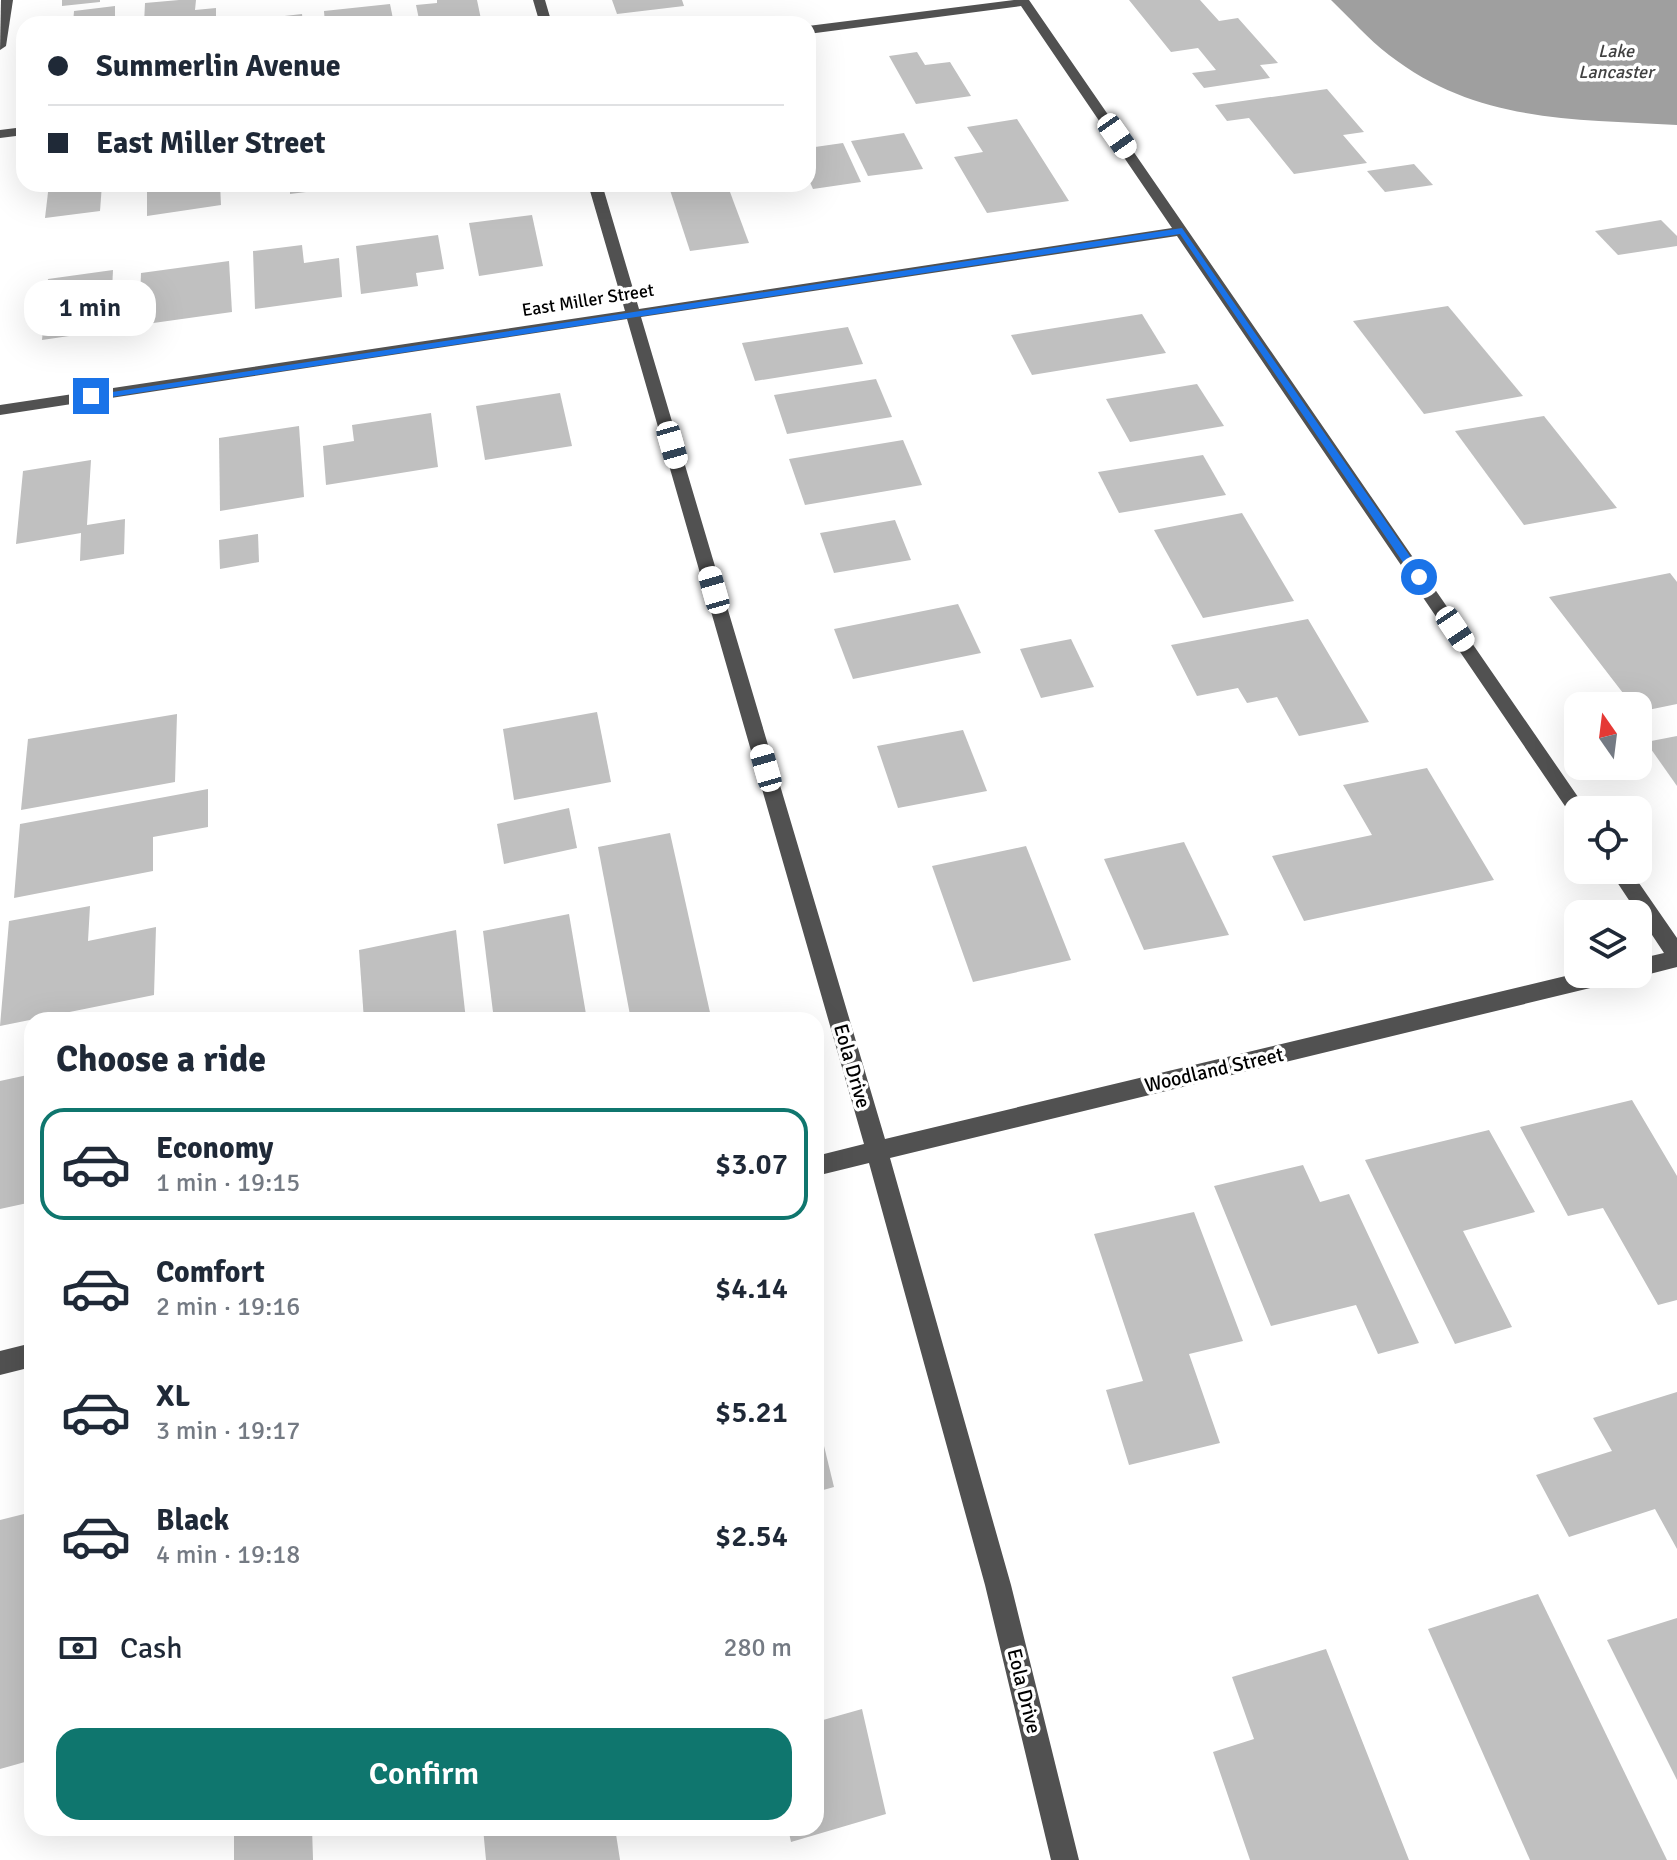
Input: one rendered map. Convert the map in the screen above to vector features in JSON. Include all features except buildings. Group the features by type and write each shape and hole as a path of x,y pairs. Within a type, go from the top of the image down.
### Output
{"street":[{"path":"0,46 7,0"},
{"path":"816,29 1024,1 1568,796"},
{"name":"Eola Drive","path":"597,192 877,1151 998,1585 1065,1860"},
{"name":"East Miller Street","path":"0,410 1182,231"},
{"path":"1628,884 1677,956 1652,964"},
{"name":"Woodland Street","path":"824,1164 1564,985"},
{"path":"0,1363 24,1357"}],"water":[{"name":"Lake Lancaster","path":"1331,0 1677,0 1677,125 1527,113 1456,94 1422,77 1389,55"}],"route":[{"path":"91,396 1182,231 1419,577"}]}
